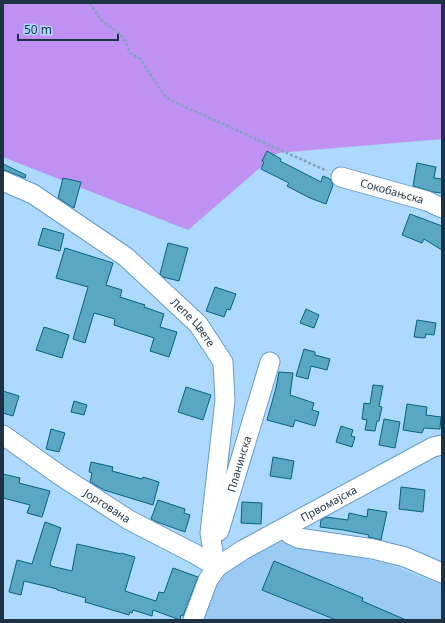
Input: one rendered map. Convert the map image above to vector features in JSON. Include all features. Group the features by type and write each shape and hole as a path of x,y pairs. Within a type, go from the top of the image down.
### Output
{"street":[{"name":"Сокобањска","path":"341,177 427,201 442,208"},
{"name":"Лепе Цвете","path":"3,181 33,194 126,257 198,324 223,362 225,400 210,533 215,559"},
{"name":"Планинска","path":"215,559 270,362"},
{"name":"Јоргована","path":"3,435 61,476 129,520 195,554 215,559"},
{"name":"Првомајска","path":"215,559 243,550 433,447 442,445"},
{"path":"286,527 290,534 294,537 373,549 405,557 442,573"},
{"path":"193,620 215,559"}],"path":[{"path":"90,3 100,19 120,34 126,42 130,53 140,58 165,96 172,101 341,177"}],"shaded area":[{"path":"3,3 442,3 442,139 277,153 188,230 3,157"},
{"path":"280,542 385,563 442,585 442,620 196,620 211,580"}],"building":[{"path":"267,151 281,159 280,161 321,182 323,176 330,179 333,185 326,204 310,198 287,186 289,183 261,169 264,162 262,161"},
{"path":"417,163 436,167 434,178 442,179 442,193 413,186"},
{"path":"3,164 26,175 25,178 3,170"},
{"path":"63,178 81,182 74,208 58,198"},
{"path":"410,214 442,226 442,250 424,239 422,243 402,235"},
{"path":"43,228 64,234 60,251 38,245"},
{"path":"168,243 188,248 179,281 163,277 160,274"},
{"path":"65,248 113,263 106,285 122,290 120,297 145,305 144,307 164,314 160,327 177,332 169,357 150,351 154,338 114,325 115,319 94,313 85,343 73,339 88,287 56,278"},
{"path":"215,287 236,294 230,310 227,309 224,317 206,311"},
{"path":"306,309 319,315 314,328 300,323"},
{"path":"417,320 436,323 434,335 426,334 425,338 414,337"},
{"path":"44,327 69,335 62,358 36,350"},
{"path":"304,349 315,352 315,355 330,359 327,370 311,366 308,379 296,376"},
{"path":"279,372 293,373 290,395 314,403 312,410 319,412 315,426 295,420 293,427 267,420"},
{"path":"373,385 383,386 379,406 382,407 375,431 365,430 367,420 362,419 364,403 370,404"},
{"path":"186,387 211,395 203,420 178,412"},
{"path":"3,391 19,396 13,416 3,413"},
{"path":"74,401 87,405 84,415 71,412"},
{"path":"407,404 427,407 426,415 441,417 440,429 424,428 422,433 403,430"},
{"path":"384,419 400,422 395,448 379,445"},
{"path":"341,426 353,430 351,436 355,437 352,447 336,442"},
{"path":"51,429 65,433 59,452 46,449"},
{"path":"273,457 294,461 291,479 270,476"},
{"path":"91,462 113,467 112,471 142,479 143,477 159,482 153,505 104,490 90,482 92,473 89,472"},
{"path":"3,474 20,478 19,483 50,491 42,517 27,513 30,505 3,498"},
{"path":"401,487 425,490 423,512 399,509"},
{"path":"158,500 185,509 184,513 190,515 185,532 151,519"},
{"path":"242,502 262,503 261,524 241,523"},
{"path":"368,509 387,512 381,540 368,537 369,535 320,527 321,520 326,517 348,520 349,513 367,517"},
{"path":"45,522 61,528 50,564 51,566 72,571 77,544 135,557 125,591 156,601 159,592 164,593 173,568 198,577 183,616 181,615 180,620 153,610 152,616 133,610 129,615 85,602 86,598 24,581 21,595 9,592 17,560 32,564"},
{"path":"274,561 363,598 362,601 406,620 336,620 262,590"}]}
